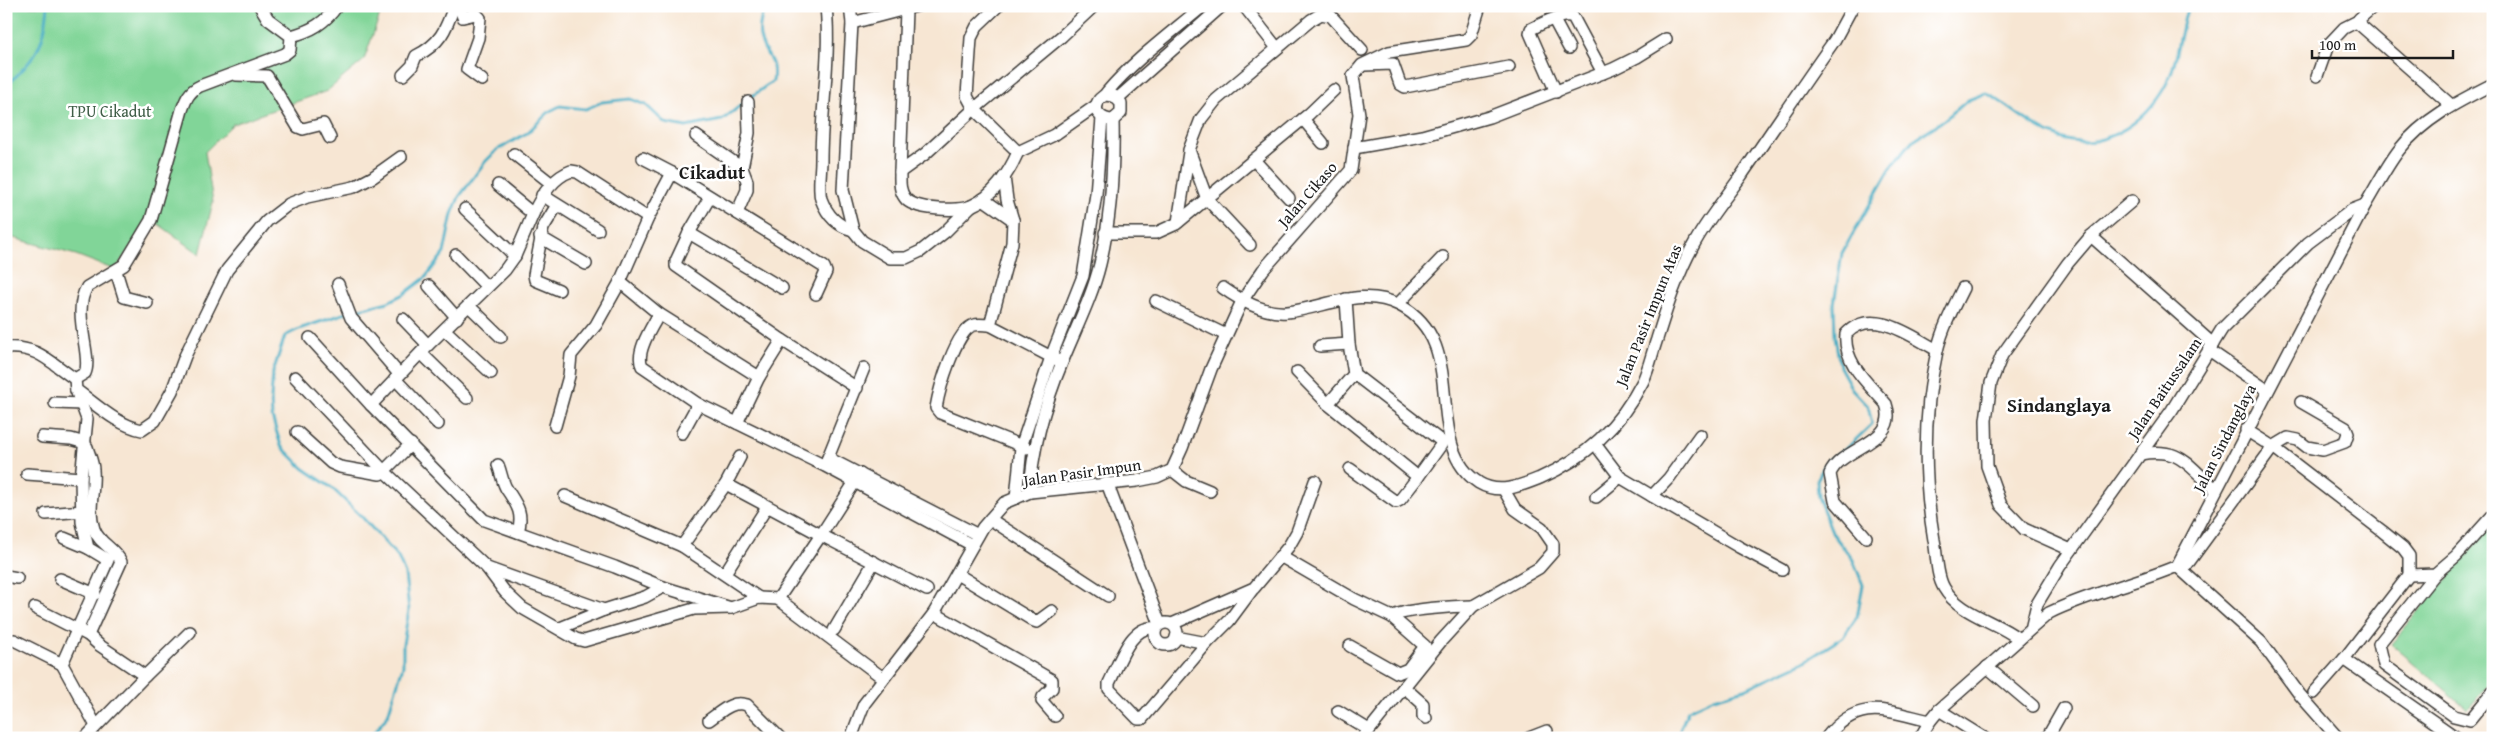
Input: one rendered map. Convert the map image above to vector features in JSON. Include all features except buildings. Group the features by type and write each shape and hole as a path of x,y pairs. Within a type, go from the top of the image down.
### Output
{"street":[{"path":"260,6 268,19 291,36"},
{"path":"291,36 318,26 336,6"},
{"path":"403,75 412,66 416,56 426,51 445,33 454,6"},
{"path":"459,6 463,17 476,14 480,18 478,38 467,69 482,80"},
{"path":"826,6 829,32 821,123 820,197 836,223 853,230"},
{"path":"850,6 852,23 843,190 853,230 862,241 890,258 906,258 921,251 945,232 971,206"},
{"path":"852,23 917,6"},
{"path":"900,172 925,154 974,109 1062,36 1094,6"},
{"path":"906,10 900,189 906,200 915,204 958,210 971,206 983,199 1004,177 1018,152 1054,135 1097,105 1116,81 1203,6"},
{"path":"1118,98 1222,6"},
{"path":"1244,6 1278,48"},
{"path":"1362,65 1389,52 1466,40 1471,35 1480,6"},
{"name":"Jalan Pasir Impun Atas","path":"1504,490 1552,472 1595,444 1620,420 1644,380 1672,290 1693,245 1834,41 1853,6"},
{"path":"2317,76 2328,45 2344,28 2358,21 2374,6"},
{"path":"996,7 978,26 971,38 967,96 974,109 1018,152"},
{"path":"1178,222 1189,150 1201,120 1216,100 1311,20 1325,14 1331,16 1362,50"},
{"path":"1556,92 1530,33 1531,29 1566,16 1573,17 1603,73"},
{"path":"1554,20 1569,48"},
{"path":"2358,21 2451,106"},
{"path":"76,384 87,370 81,314 84,292 86,287 124,265 151,220 182,110 188,96 193,89 285,54 290,50 291,36"},
{"path":"1354,148 1460,127 1603,73 1637,57 1666,39"},
{"path":"1362,65 1393,64 1400,84 1405,87 1509,67"},
{"name":"Jalan Cikaso","path":"1242,301 1263,270 1351,170 1359,105 1353,76 1362,65"},
{"path":"230,74 268,76 298,127 303,129 323,124 330,138"},
{"name":"Jalan Sindanglaya","path":"2180,568 2216,489 2267,390 2365,205 2400,149 2424,125 2451,106 2493,84"},
{"path":"1105,233 1156,233 1178,222 1254,160 1334,90"},
{"path":"1105,95 1118,98"},
{"path":"1097,105 1099,115 1108,119 1121,113 1122,108 1118,98"},
{"path":"742,168 749,133 748,102"},
{"path":"1303,118 1324,143"},
{"path":"1016,498 1021,447 1057,360 1085,308 1100,264 1105,233 1112,155 1108,119"},
{"path":"1030,492 1034,450 1057,360 1083,276 1108,119"},
{"path":"696,136 742,168 748,181 747,190 736,213"},
{"path":"1189,150 1207,199 1250,245"},
{"path":"514,154 552,184"},
{"path":"12,347 27,347 41,354 120,422 142,430 155,421 172,391 185,356 227,270 267,221 289,204 307,197 354,187 401,157"},
{"path":"643,158 710,196 824,267 826,272 816,294"},
{"path":"1254,160 1289,198"},
{"path":"371,405 397,376 487,288 515,256 542,195 566,173 577,172 648,218"},
{"path":"555,426 569,376 570,355 596,325 620,282 648,218 672,174"},
{"path":"990,325 1010,249 1013,220 1007,200 1004,177"},
{"path":"498,185 533,214"},
{"path":"542,195 598,230"},
{"path":"710,196 689,233 676,261 676,266 782,340 857,388"},
{"path":"983,199 1013,220"},
{"path":"2071,550 2024,529 2001,505 1987,466 1986,418 1993,373 2002,355 2068,263 2091,236 2132,202"},
{"path":"557,205 540,237 534,268 535,280 559,290"},
{"name":"Jalan Baitussalam","path":"2032,626 2037,604 2071,550 2172,410 2222,329 2292,257 2352,210 2365,205"},
{"path":"465,209 515,256"},
{"path":"689,233 782,288"},
{"path":"2091,236 2211,347 2267,390"},
{"path":"540,237 586,264"},
{"path":"456,255 487,288"},
{"path":"1398,304 1443,257"},
{"path":"116,271 124,297 147,303"},
{"path":"620,282 659,314 759,377"},
{"path":"429,286 457,318"},
{"path":"1223,288 1242,301 1267,310 1286,312 1346,299 1366,297 1398,304 1423,323 1434,341 1444,376 1451,443 1457,460 1479,483 1504,490 1515,509 1542,528 1553,544 1553,552 1539,568 1473,606 1366,734 1338,711"},
{"path":"1963,288 1937,350 1924,436 1929,512 1942,585 1945,590 1970,611 2019,638"},
{"path":"341,289 350,318 438,424"},
{"path":"1346,299 1349,344 1354,374 1441,442 1441,445 1418,477 1400,500 1396,502 1350,469"},
{"path":"1156,301 1226,335"},
{"path":"1210,492 1186,481 1172,470 1226,335 1242,301"},
{"path":"469,306 501,337"},
{"path":"659,314 644,346 640,362 642,366 698,404 826,462 975,540"},
{"path":"404,319 424,349 467,398"},
{"path":"1866,537 1835,501 1830,474 1838,460 1872,442 1878,436 1889,418 1889,412 1886,404 1846,351 1846,334 1853,326 1863,323 1881,323 1898,328 1937,350"},
{"path":"1034,450 1021,447 940,413 936,408 955,348 962,333 973,325 990,325 1057,360"},
{"path":"445,330 492,373"},
{"path":"310,338 371,405 411,444 480,518 615,567 663,587 732,608"},
{"path":"737,423 759,377 782,340"},
{"path":"1320,346 1349,344"},
{"path":"826,462 864,368"},
{"path":"1297,372 1328,404 1418,477"},
{"path":"1328,404 1354,374"},
{"path":"295,377 384,471 487,568 505,592 522,608 560,628 576,639 584,641 694,609 732,608 759,598 778,599 884,678"},
{"path":"76,384 88,419 81,478 83,532 88,548"},
{"path":"1920,738 1939,710 2049,613 2066,604 2180,568 2273,447 2288,438 2298,440 2307,447 2323,450 2345,442 2348,433 2346,428 2301,402"},
{"path":"55,404 82,404"},
{"path":"682,432 698,404"},
{"path":"2246,430 2273,447 2403,548 2409,556 2409,575 2344,659 2314,693"},
{"path":"297,432 324,458 340,467 380,474 411,444"},
{"path":"1652,496 1670,478 1700,435"},
{"path":"42,437 71,439 85,443"},
{"path":"62,664 83,633 121,562 116,553 98,538 94,530 91,499 94,469 85,443"},
{"path":"1595,444 1620,476 1738,547 1782,570"},
{"path":"2140,454 2162,451 2182,458 2216,489"},
{"path":"682,546 726,484 740,457"},
{"path":"498,465 506,487 519,506 521,522 518,532"},
{"name":"Jalan Pasir Impun","path":"851,738 864,704 934,613 975,540 1004,503 1030,492 1137,481 1157,477 1172,470"},
{"path":"27,474 81,478"},
{"path":"1596,497 1620,476"},
{"path":"778,599 857,479"},
{"path":"1107,483 1158,626 1155,637 1161,644 1170,644 1176,637 1177,632 1172,624 1166,622 1158,626 1148,627 1138,632 1129,643 1109,683 1109,688 1138,718 1142,719 1207,643 1229,621 1289,546 1297,532 1315,481"},
{"path":"726,484 927,590"},
{"path":"565,496 682,546 725,573 759,598"},
{"path":"725,573 767,507"},
{"path":"46,514 83,511"},
{"path":"2493,515 2456,556 2435,574 2380,644 2384,666 2454,716 2470,720 2493,692"},
{"path":"990,519 1108,596"},
{"path":"64,538 88,548 108,560 83,633"},
{"path":"1280,556 1354,599 1392,617 1425,646 1408,669 1394,672 1350,646"},
{"path":"834,630 874,562"},
{"path":"487,568 604,610"},
{"path":"2180,568 2261,642 2300,695 2338,738"},
{"path":"957,574 1034,622 1037,622 1052,611"},
{"path":"2409,575 2435,574"},
{"path":"60,579 95,594"},
{"path":"560,628 604,610 645,597 663,587"},
{"path":"1172,624 1254,588"},
{"path":"1392,617 1401,613 1448,606 1473,606"},
{"path":"35,608 83,633 144,676"},
{"path":"934,613 1052,680 1052,688 1043,697 1042,701 1055,716"},
{"path":"84,738 95,724 190,632"},
{"path":"1176,637 1207,643"},
{"path":"14,640 62,664 95,724"},
{"path":"2344,659 2457,738"},
{"path":"1987,667 2034,706"},
{"path":"1404,687 1423,704 1423,716 1426,718"},
{"path":"709,720 730,704 740,703 747,706 780,738"},
{"path":"2047,738 2064,708"},
{"path":"1826,738 1844,718 1861,711 1882,710 1930,721"},
{"path":"1939,710 1984,738"},
{"path":"1529,738 1546,731"}],"green space":[{"name":"TPU Cikadut","path":"6,6 383,6 364,60 327,91 233,124 205,152 213,202 200,254 150,218 115,270 76,255 6,236"},
{"path":"2493,524 2493,679 2468,709 2391,644"}],"waterway":[{"path":"6,86 25,67 37,51 44,32 48,6"},
{"path":"748,99 773,81 772,63 763,47 759,32 765,6"},
{"path":"1677,738 1688,710 1714,698 1745,689 1804,662 1843,637 1857,617 1863,585 1853,560 1833,534 1818,497 1817,480 1827,461 1849,446 1872,424 1868,406 1852,389 1840,367 1835,336 1834,304 1842,253 1890,169 1912,141 1944,120 1968,100 1986,93 2040,129 2060,138 2077,142 2094,141 2111,136 2126,128 2140,118 2152,105 2170,76 2188,6"},
{"path":"352,311 388,302 404,294 425,278 444,253 452,214 459,197 485,162 497,150 527,133 550,111 560,106 586,109 602,102 630,99 646,105 665,123 686,127 722,120 744,103"},
{"path":"6,304 11,345"},
{"path":"346,313 299,329 285,336 273,372 272,417 281,446 303,468 332,488 362,517 398,557 405,574 409,610 403,644 403,666 388,715 370,738"},
{"path":"6,363 11,352"},
{"path":"6,453 11,480 6,523"}],"district":[{"name":"Cikadut","path":"712,172"},
{"name":"Sindanglaya","path":"2059,405"}]}
